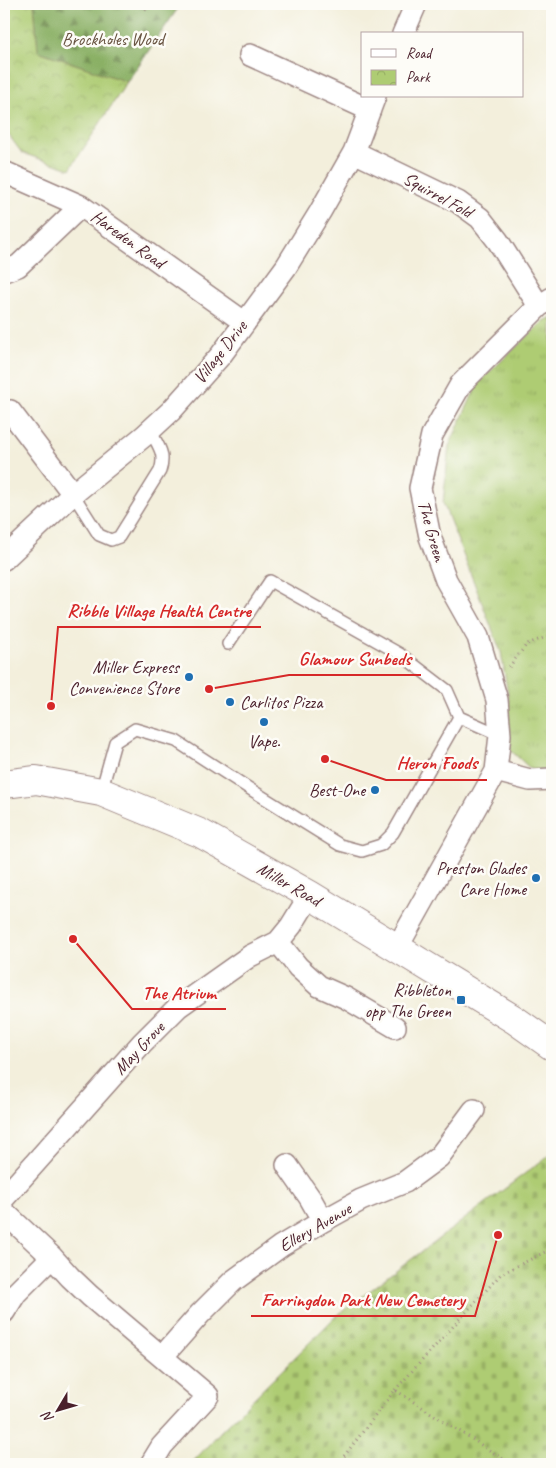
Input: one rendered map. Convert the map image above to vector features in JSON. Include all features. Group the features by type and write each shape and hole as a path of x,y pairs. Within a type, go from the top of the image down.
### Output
{"street":[{"path":"404,32 416,4"},
{"path":"250,55 373,103"},
{"name":"Village Drive","path":"4,560 73,494 171,411 221,355 286,267 320,212 354,152 373,103"},
{"name":"Squirrel Fold","path":"354,152 458,202 480,218 546,302"},
{"name":"Hareden Road","path":"4,172 81,206 244,322"},
{"path":"4,271 18,266 81,206"},
{"name":"The Green","path":"397,948 496,771 500,735 497,700 478,637 446,580 430,537 420,488 432,435 461,384 546,302"},
{"path":"10,411 73,494"},
{"path":"496,771 530,780 552,779"},
{"name":"Miller Road","path":"4,784 36,780 102,792 200,833 310,895 515,1020 552,1046"},
{"path":"310,895 291,926 278,942 298,967 319,986 346,998 395,1027"},
{"name":"May Grove","path":"4,1198 142,1043 178,1007 250,956 278,942"},
{"name":"Ellery Avenue","path":"162,1357 200,1314 233,1281 281,1246 323,1221 361,1200 405,1182 439,1157 474,1110"},
{"path":"286,1165 310,1198 323,1221"},
{"path":"4,1212 90,1296 208,1396 162,1446 151,1464"},
{"path":"4,1312 16,1293 52,1257"}],"lane":[{"path":"73,494 99,535 111,540 120,537 160,471 162,464 162,453 150,430"},
{"path":"228,644 270,581 400,654 447,690 459,716 500,735"},
{"path":"102,792 115,742 135,729 176,741 340,845 362,851 381,845 393,833 459,716"}],"path":[{"path":"145,4 145,9 151,4"},
{"path":"497,700 506,670 527,644 552,635"},
{"path":"338,1464 395,1390 502,1274 545,1252 552,1252"},
{"path":"395,1390 511,1464"}],"green space":[{"path":"6,4 34,4 38,51 127,82 70,169 22,153 4,129 4,20"},
{"name":"Brockholes Wood","path":"34,4 181,4 127,82 38,51"},
{"path":"552,317 552,770 533,771 509,749 509,701 501,652 443,503 449,446 478,383 544,321"},
{"path":"552,1153 552,1464 191,1464 222,1430 335,1317"}],"place":[{"name":"Miller Express Convenience Store","path":"189,677"},
{"name":"Glamour Sunbeds","path":"209,689"},
{"name":"Carlitos Pizza","path":"230,702"},
{"name":"Ribble Village Health Centre","path":"51,706"},
{"name":"Vape.","path":"264,722"},
{"name":"Heron Foods","path":"325,759"},
{"name":"Best-One","path":"375,790"},
{"name":"Preston Glades Care Home","path":"536,878"},
{"name":"The Atrium","path":"73,939"},
{"name":"Ribbleton opp The Green","path":"461,1000"},
{"name":"Farringdon Park New Cemetery","path":"498,1235"}]}
